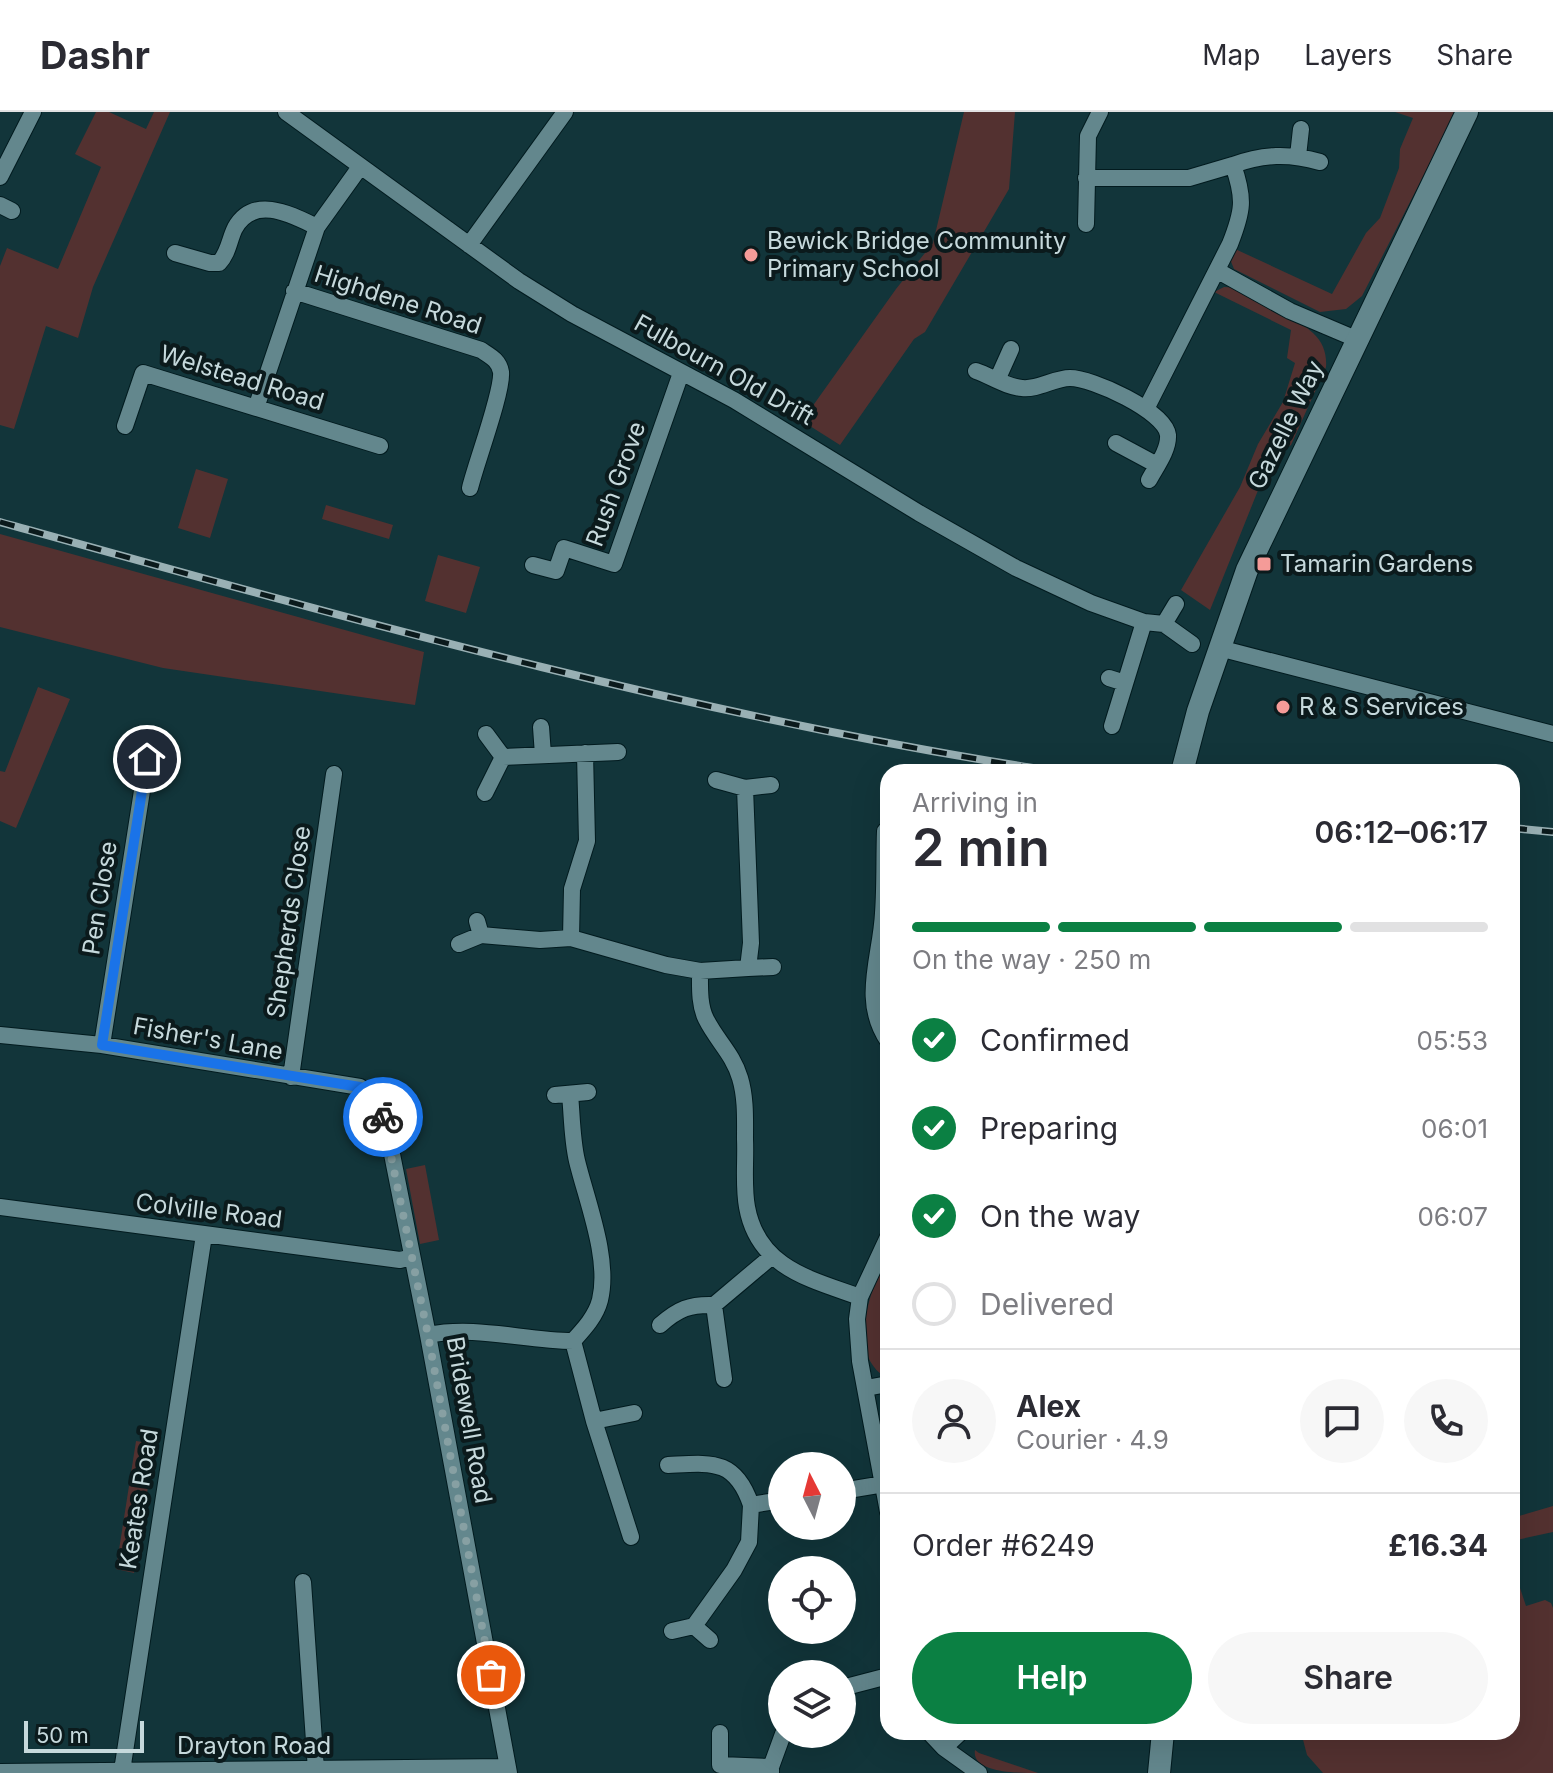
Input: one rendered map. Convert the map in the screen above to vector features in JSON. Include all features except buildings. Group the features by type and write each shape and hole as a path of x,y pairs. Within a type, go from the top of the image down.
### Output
{"street":[{"path":"0,177 33,112"},
{"name":"Fulbourn Old Drift","path":"286,112 469,245 572,314 734,400 987,553 1079,597 1144,622 1164,624 1192,644"},
{"path":"1086,224 1088,136 1100,112"},
{"name":"Gazelle Way","path":"1184,764 1198,711 1247,570 1467,112"},
{"path":"469,245 559,114"},
{"path":"1298,156 1301,129"},
{"path":"1086,178 1189,178 1266,156 1298,156 1320,162"},
{"path":"1147,407 1218,271 1243,208 1242,193 1233,165"},
{"name":"Highdene Road","path":"256,408 317,227 360,167"},
{"path":"175,253 219,263 226,256 235,227 245,216 256,211 271,209 284,212 317,227"},
{"path":"1218,271 1290,311 1356,339"},
{"name":"Highdene Road","path":"294,291 468,346 496,359 501,373 498,390 470,488"},
{"path":"998,378 1011,349"},
{"path":"976,371 998,378 1005,384 1026,389 1072,378 1085,380 1147,407 1168,432 1166,447 1149,480"},
{"name":"Welstead Road","path":"125,426 143,373 380,446"},
{"name":"Rush Grove","path":"533,565 556,571 564,548 614,564 681,373"},
{"path":"1116,443 1157,465"},
{"path":"1164,624 1176,604"},
{"path":"1112,726 1117,680 1144,622"},
{"path":"1219,648 1553,734"},
{"path":"541,727 543,755"},
{"path":"486,734 503,757"},
{"path":"503,757 618,752"},
{"path":"571,938 572,889 587,841 585,753"},
{"path":"485,793 503,757"},
{"name":"Pen Close","path":"102,1045 147,759"},
{"name":"Shepherds Close","path":"291,1077 334,774"},
{"path":"716,780 745,788 771,785"},
{"path":"745,788 751,943 748,968"},
{"path":"870,820 880,827"},
{"path":"459,944 479,928 540,940 571,938 666,965 700,971 773,967"},
{"path":"880,935 873,978 874,1006 880,1027"},
{"path":"700,971 700,997 705,1018 735,1061 741,1082 747,1206 755,1236 771,1257 808,1279 860,1297"},
{"name":"Fisher's Lane","path":"0,1035 102,1045 360,1087"},
{"name":"Bridewell Road","path":"360,1087 376,1098 386,1124 509,1770"},
{"path":"428,1335 465,1330 549,1341 573,1341 586,1327 600,1300 601,1271 597,1239 562,1095 588,1092"},
{"name":"Colville Road","path":"0,1207 400,1260 412,1257"},
{"name":"Keates Road","path":"122,1771 204,1235"},
{"path":"880,1254 860,1297 857,1340 880,1463"},
{"path":"660,1325 675,1312 692,1304 714,1305 771,1257"},
{"path":"714,1305 724,1379"},
{"path":"573,1341 594,1421 631,1537"},
{"path":"866,1388 880,1385"},
{"path":"594,1421 634,1413"},
{"path":"668,1465 705,1463 730,1469 745,1487 751,1505 749,1542 734,1570 694,1626 672,1631"},
{"path":"856,1489 880,1485"},
{"path":"751,1505 768,1502"},
{"path":"303,1582 316,1770"},
{"path":"694,1626 710,1640"},
{"path":"856,1684 880,1678"},
{"path":"720,1733 720,1765 771,1770 778,1748"},
{"path":"936,1740 979,1773"},
{"path":"944,1748 952,1740"},
{"path":"1159,1773 1162,1740"},
{"name":"Drayton Road","path":"0,1772 509,1770"}],"shaded area":[{"path":"96,112 109,112 146,129 154,112 170,112 93,287 78,338 46,326 14,429 0,425 0,266 7,248 58,269 101,167 75,154"},
{"path":"964,112 1015,112 1009,189 925,332 914,339 840,445 802,421 896,289 933,243"},
{"path":"1395,112 1456,112 1362,296 1346,309 1320,312 1234,269 1230,259 1233,248 1332,294 1366,233 1380,218 1399,168 1400,149 1413,118"},
{"path":"1224,287 1258,297 1305,326 1322,344 1326,367 1291,445 1271,458 1210,610 1181,590 1240,487 1258,444 1283,402 1295,363 1287,358 1291,330 1214,292"},
{"path":"196,469 228,479 210,538 178,528"},
{"path":"326,505 393,525 389,539 322,519"},
{"path":"0,534 424,652 415,705 163,668 0,627"},
{"path":"438,555 480,567 466,613 425,601"},
{"path":"38,687 70,699 16,828 0,821 0,771 5,772"},
{"path":"425,1165 439,1240 420,1244 406,1169"},
{"path":"880,1270 880,1373 865,1348 864,1331"},
{"path":"136,1441 155,1444 134,1573 116,1569"},
{"path":"1553,1506 1553,1532 1520,1539 1520,1516"},
{"path":"1520,1588 1526,1606 1545,1600 1551,1603 1553,1773 1323,1773 1307,1755 1303,1740 1520,1740"},
{"path":"975,1750 1038,1773 1008,1772 988,1767 976,1758"}],"railway":[{"path":"0,522 394,629 658,695 791,724 1010,764"},
{"path":"1520,829 1553,832"}],"way so far":[{"path":"383,1117 428,1335 491,1675"}],"place":[{"name":"Bewick Bridge Community Primary School","path":"751,255"},
{"name":"Tamarin Gardens","path":"1264,564"},
{"name":"R & S Services","path":"1283,707"}],"route":[{"path":"147,759 102,1045 360,1087 376,1098 383,1117"}]}
